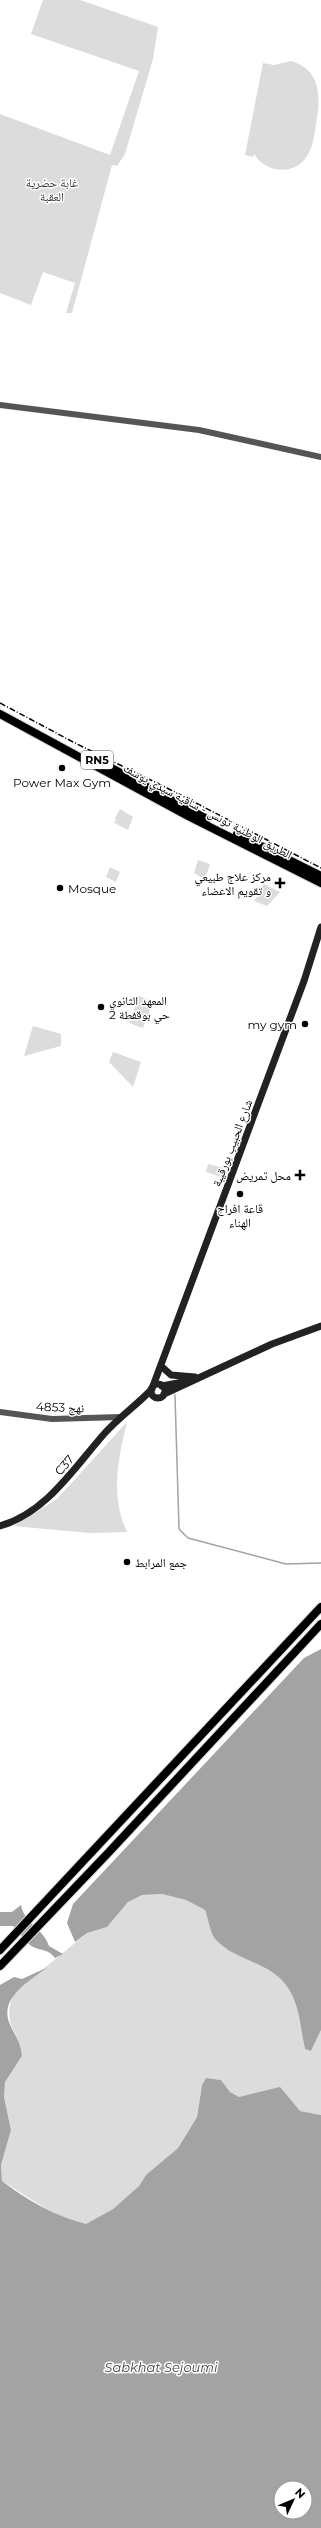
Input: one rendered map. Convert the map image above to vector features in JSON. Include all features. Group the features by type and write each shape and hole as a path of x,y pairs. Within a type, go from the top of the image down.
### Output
{"highway":[{"name":"الطريق الوطنية تونس - ساقية سيدي يوسف","path":"0,708 321,883"},
{"name":"الطريق الوطنية تونس - ساقية سيدي يوسف","path":"0,714 204,820 321,876"},
{"path":"0,1950 321,1607"},
{"path":"0,1966 321,1624"}],"main road":[{"name":"شارع الحبيب بورقيبة","path":"152,1388 304,981 321,927"},
{"path":"134,1406 161,1396 198,1377 272,1344 321,1326"},
{"path":"161,1366 171,1375 198,1377"},
{"path":"161,1366 161,1396"},
{"path":"134,1406 152,1388 198,1377"},
{"path":"152,1388 153,1395 161,1396"},
{"name":"C37","path":"0,1526 20,1518 46,1499 120,1417 134,1406"}],"street":[{"path":"0,405 199,430 321,457"},
{"name":"نهج 4853","path":"0,1412 48,1419 120,1417"}],"green space":[{"name":"غابة حضرية العقبة","path":"43,0 80,0 158,27 153,59 125,154 117,166 112,165 72,313 66,313 75,283 43,272 31,305 0,293 0,114 110,155 139,71 31,34"},
{"path":"291,61 301,65 308,71 317,85 318,114 313,142 308,155 293,168 278,170 265,165 254,154 253,157 245,155 263,63 274,65"},
{"path":"120,809 133,817 128,830 113,822 116,821 115,818"},
{"path":"198,860 210,864 205,879 194,873"},
{"path":"110,867 120,872 116,882 106,877"},
{"path":"264,884 280,892 267,906 254,901"},
{"path":"139,996 153,1002 143,1028 129,1023"},
{"path":"33,1026 61,1034 61,1046 24,1056"},
{"path":"113,1052 141,1062 133,1087 109,1062"},
{"path":"208,1164 228,1169 225,1178 206,1172"},
{"path":"127,1422 117,1477 117,1491 122,1518 127,1532 90,1533 13,1526 57,1499"},
{"path":"162,1894 186,1900 205,1910 210,1929 215,1939 232,1952 261,1965 279,1977 291,1992 297,2008 305,2049 311,2051 321,2030 321,2115 300,2111 258,2093 239,2097 230,2092 221,2080 206,2078 202,2085 197,2117 178,2148 146,2175 139,2186 113,2209 86,2224 59,2217 2,2181 1,2165 11,2130 4,2097 5,2082 22,2056 20,2046 10,2020 10,2004 14,1993 87,1933 107,1927 128,1902 142,1895"}],"water":[{"path":"321,1649 321,2030 311,2051 305,2049 297,2008 291,1992 286,1985 279,1977 270,1971 223,1946 213,1936 205,1910 186,1900 162,1894 142,1895 128,1902 107,1927 87,1933 75,1942 67,1923 73,1904 304,1658"},
{"path":"21,1905 26,1917 43,1935 49,1946 63,1954 55,1958 47,1952 33,1947 13,1926 0,1926 0,1912 12,1912"},
{"name":"Sabkhat Sejoumi","path":"46,1968 18,1990 9,2005 7,2013 9,2022 19,2042 22,2056 5,2082 4,2097 11,2130 1,2165 2,2181 42,2207 63,2217 86,2224 113,2209 139,2186 146,2175 178,2148 197,2117 202,2085 206,2078 221,2080 230,2092 239,2097 280,2087 300,2111 321,2115 321,2528 0,2528 0,1985 14,1977 22,1979"}],"waterway":[{"path":"175,1395 179,1529 188,1538 286,1564 321,1563"}],"railway":[{"path":"0,703 75,743 167,788 321,868"}],"place":[{"name":"Power Max Gym","path":"62,768"},
{"name":"مركز علاج طبيعي و تقويم الاعضاء","path":"280,883"},
{"name":"Mosque","path":"60,888"},
{"name":"المعهد الثانوي حي بوقفطة 2","path":"101,1007"},
{"name":"my gym","path":"305,1024"},
{"name":"محل تمريض","path":"300,1175"},
{"name":"قاعة افراح الهناء","path":"240,1194"},
{"name":"جمع المرابط","path":"127,1562"}]}
